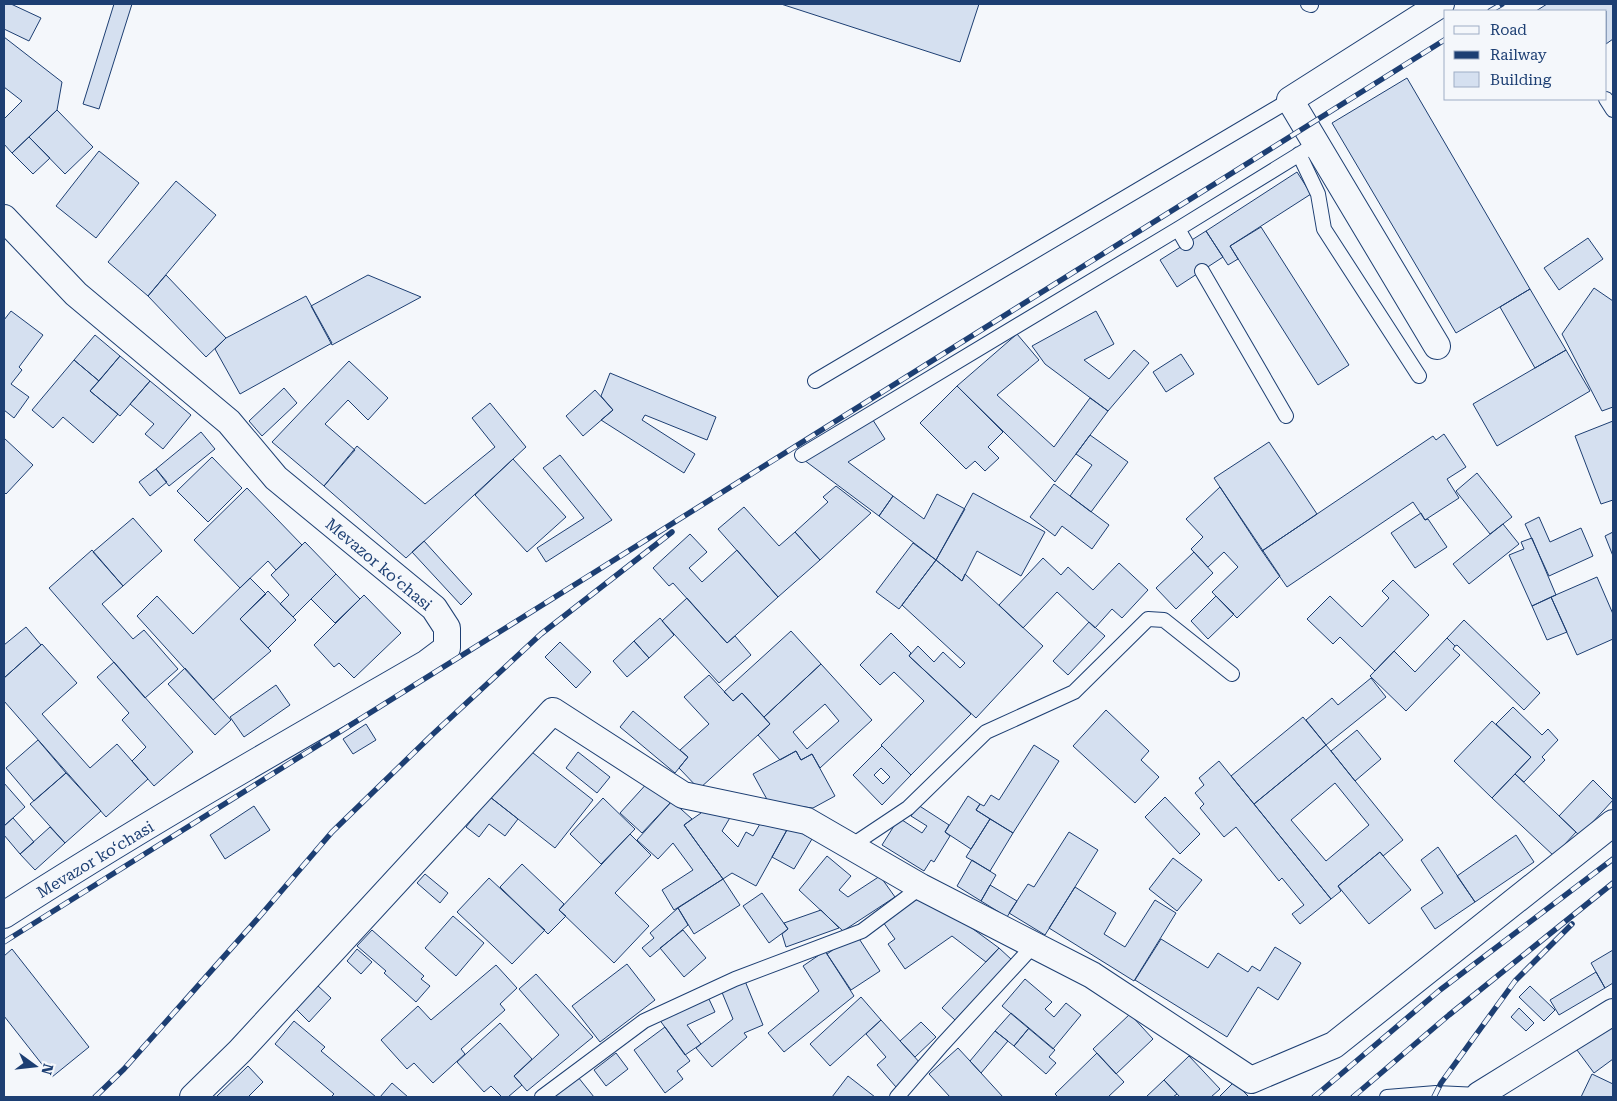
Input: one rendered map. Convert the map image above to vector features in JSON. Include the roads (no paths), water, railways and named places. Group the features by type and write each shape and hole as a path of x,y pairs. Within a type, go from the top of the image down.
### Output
{"street":[{"path":"1437,346 1307,149 1290,100 1441,4"},
{"name":"Mevazor koʻchasi","path":"4,218 76,294 229,422 276,478 434,608 448,628 448,648 427,663 185,803 59,879 4,915"},
{"path":"193,1097 240,1051 553,710 683,795 807,821 921,887 1092,976 1251,1080 1334,1045 1613,824"},
{"path":"1479,1097 1613,1012"}],"lane":[{"path":"815,381 1290,100"},
{"path":"802,455 1178,229 1307,149 1324,228 1419,376"},
{"path":"1178,229 1186,243"},
{"path":"1202,271 1286,416"},
{"path":"851,846 908,808 986,732 1074,692 1148,619 1164,620 1232,674"},
{"path":"542,1097 644,1021 735,979 862,931 921,887"},
{"path":"897,1097 1034,945"},
{"path":"1387,1097 1436,1093 1479,1097"}],"railway":[{"path":"1492,10 1502,4"},
{"path":"4,942 1444,40"},
{"path":"95,1097 124,1069 332,832 433,734 541,634 672,532"},
{"path":"1314,1097 1440,990 1613,859"},
{"path":"1353,1097 1449,1015 1613,883"},
{"path":"1434,1097 1441,1083 1515,981 1572,924"}]}
